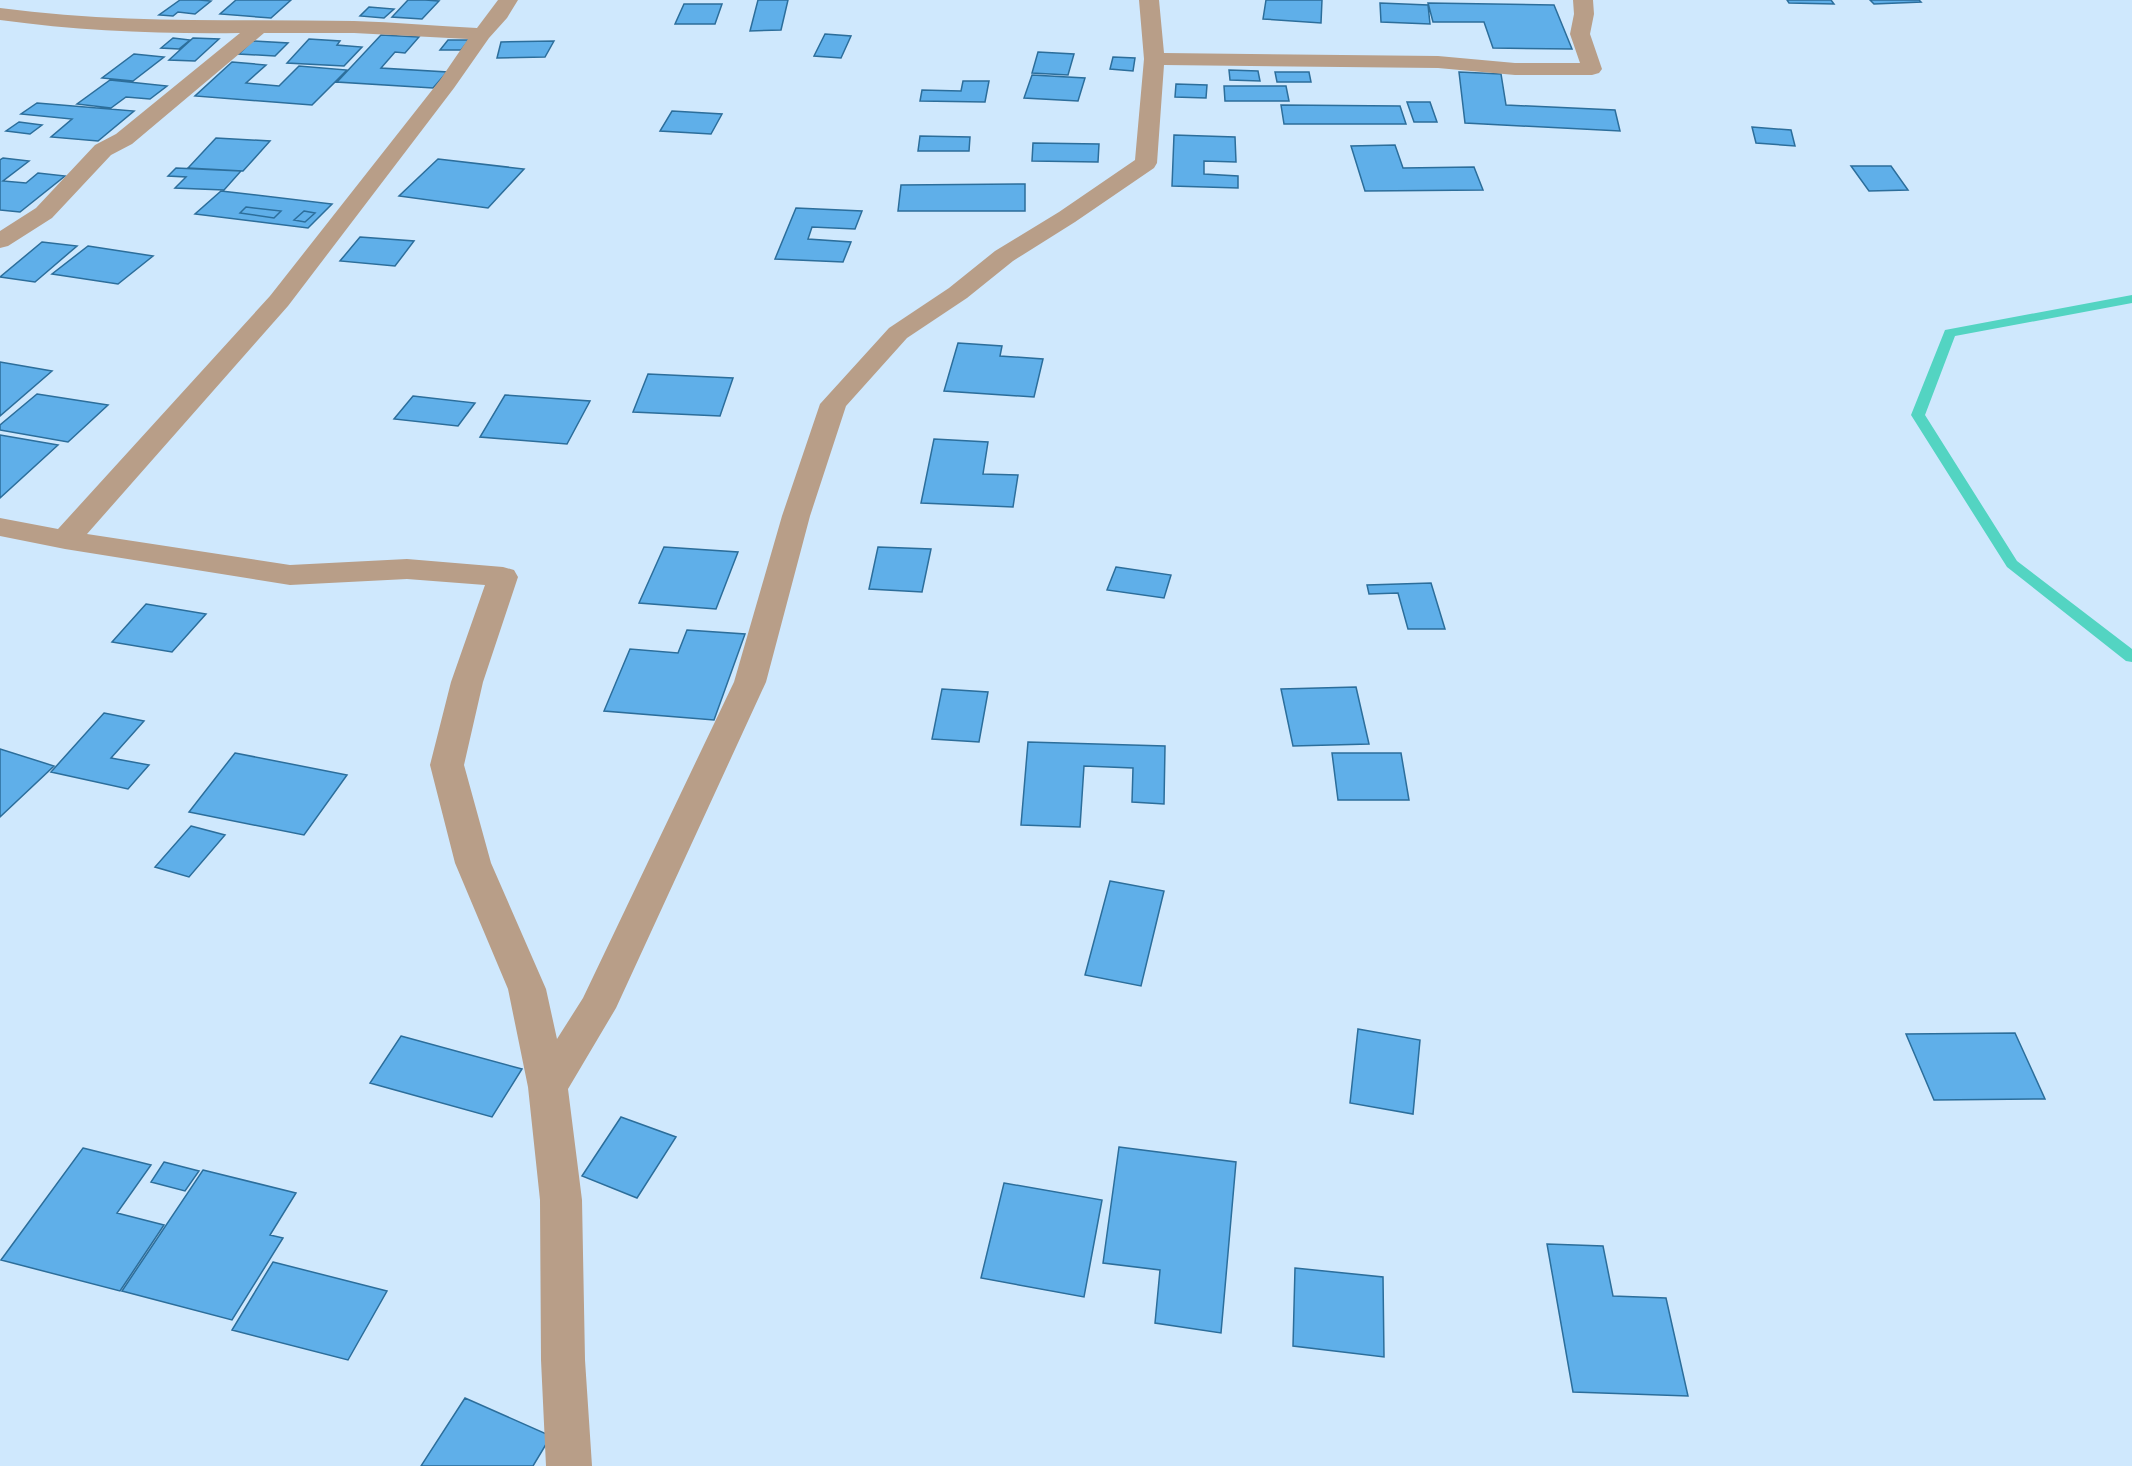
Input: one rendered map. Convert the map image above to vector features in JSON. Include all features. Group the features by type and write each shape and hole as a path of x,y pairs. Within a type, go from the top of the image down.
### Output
{"street":[{"path":"0,4 12,0"},
{"path":"65,540 279,301 447,84 508,0"},
{"path":"548,1087 597,1008 750,682 796,516 833,404 898,333 957,293 1004,256 1067,217 1146,162 1154,59 1149,0"},
{"path":"1154,59 1438,62 1515,69 1592,69 1580,34 1584,14 1583,0"},
{"path":"0,14 47,22 257,29 355,27 482,34"},
{"path":"0,241 44,213 103,150 124,139 257,29"},
{"path":"0,527 65,540 290,575 407,569 502,577 467,682 447,765 473,863 527,989 548,1087 561,1200 563,1360 569,1466"}],"building":[{"path":"180,0 211,1 195,14 178,12 173,16 159,15"},
{"path":"236,0 291,0 271,18 220,14"},
{"path":"408,0 439,1 422,19 392,17"},
{"path":"758,0 788,0 781,30 750,31"},
{"path":"1266,0 1322,0 1321,23 1263,19"},
{"path":"1787,0 1831,0 1834,4 1789,3"},
{"path":"1870,0 1919,0 1921,2 1874,4"},
{"path":"1380,3 1428,5 1430,24 1381,22"},
{"path":"1428,3 1554,5 1572,49 1493,48 1484,22 1433,22"},
{"path":"684,4 722,4 715,24 675,24"},
{"path":"369,7 394,9 384,18 360,16"},
{"path":"825,34 851,36 841,58 814,56"},
{"path":"381,35 419,37 405,53 395,52 381,68 447,72 433,88 337,82"},
{"path":"173,38 190,40 179,49 161,48"},
{"path":"193,38 219,39 195,61 169,60"},
{"path":"309,39 340,41 337,45 362,47 344,66 287,63"},
{"path":"448,40 469,40 461,50 440,50"},
{"path":"252,41 288,43 275,56 239,54"},
{"path":"554,41 545,57 497,58 501,42"},
{"path":"1038,52 1074,54 1068,75 1032,73"},
{"path":"134,54 164,57 133,81 102,78"},
{"path":"1113,57 1135,58 1133,71 1110,69"},
{"path":"232,62 266,65 246,83 279,86 299,66 347,70 312,105 195,96"},
{"path":"1229,70 1258,71 1260,81 1230,80"},
{"path":"1275,72 1309,72 1311,82 1277,82"},
{"path":"1459,72 1501,74 1506,105 1615,110 1620,131 1465,123"},
{"path":"1032,75 1085,78 1078,101 1024,98"},
{"path":"110,80 167,86 150,99 126,97 111,108 77,104"},
{"path":"963,81 989,81 985,102 920,101 922,90 961,91"},
{"path":"1176,84 1207,85 1206,98 1175,97"},
{"path":"1224,86 1286,86 1289,101 1225,101"},
{"path":"1407,102 1430,102 1437,122 1414,122"},
{"path":"37,103 134,111 98,141 51,137 72,119 21,114"},
{"path":"1281,105 1400,106 1406,124 1284,124"},
{"path":"672,111 722,114 711,134 660,131"},
{"path":"19,122 42,125 30,134 6,131"},
{"path":"1752,127 1791,130 1795,146 1756,143"},
{"path":"1174,135 1235,137 1236,162 1204,161 1204,174 1238,176 1238,188 1172,186"},
{"path":"920,136 970,137 969,151 918,151"},
{"path":"216,138 270,141 243,171 188,168"},
{"path":"1033,143 1099,144 1098,162 1032,161"},
{"path":"1395,145 1403,168 1474,167 1483,190 1365,191 1351,146"},
{"path":"3,158 29,161 3,181 26,183 38,173 65,176 20,212 0,210 0,160"},
{"path":"438,159 524,169 488,208 399,196"},
{"path":"1851,166 1891,166 1908,190 1869,191"},
{"path":"176,168 241,171 224,190 175,188 186,177 168,176"},
{"path":"1025,184 1025,211 898,211 901,185"},
{"path":"221,191 332,204 308,228 195,214","holes":["246,207 281,211 274,218 240,213","304,211 315,213 305,222 294,220"]},
{"path":"246,207 281,211 274,218 240,213"},
{"path":"796,208 862,211 855,229 812,227 808,239 851,242 843,262 775,259"},
{"path":"304,211 315,213 305,222 294,220"},
{"path":"360,237 414,241 395,266 340,261"},
{"path":"42,242 77,246 35,282 0,277"},
{"path":"88,246 153,256 118,284 52,274"},
{"path":"958,343 1002,346 1000,356 1043,359 1034,397 944,391"},
{"path":"0,362 52,371 0,416"},
{"path":"648,374 733,378 720,416 633,412"},
{"path":"37,394 108,405 68,442 0,430 0,425"},
{"path":"505,395 590,401 567,444 480,437"},
{"path":"413,396 475,403 458,426 394,419"},
{"path":"0,435 58,445 0,498"},
{"path":"934,439 988,442 983,474 1018,475 1013,507 921,503"},
{"path":"664,547 738,552 716,609 639,603"},
{"path":"878,547 931,549 922,592 869,589"},
{"path":"1116,567 1171,575 1164,598 1107,590"},
{"path":"1431,583 1445,629 1408,629 1398,593 1369,594 1367,585"},
{"path":"146,604 206,614 172,652 112,642"},
{"path":"687,630 745,634 714,720 604,711 630,649 678,653"},
{"path":"1356,687 1369,744 1293,746 1281,689"},
{"path":"942,689 988,692 979,742 932,739"},
{"path":"104,713 144,721 111,758 149,765 128,789 51,772"},
{"path":"1028,742 1165,746 1164,804 1132,802 1133,768 1084,766 1080,827 1021,825"},
{"path":"0,749 54,766 0,817"},
{"path":"235,753 347,775 304,835 189,812"},
{"path":"1332,753 1401,753 1409,800 1338,800"},
{"path":"191,826 225,835 189,877 155,867"},
{"path":"1110,881 1164,891 1141,986 1085,975"},
{"path":"1358,1029 1420,1040 1413,1114 1350,1103"},
{"path":"2015,1033 2045,1099 1934,1100 1906,1034"},
{"path":"401,1036 522,1069 492,1117 370,1083"},
{"path":"621,1117 676,1137 637,1198 582,1176"},
{"path":"1119,1147 1236,1162 1221,1333 1155,1323 1160,1270 1103,1263"},
{"path":"83,1148 151,1165 117,1213 164,1225 120,1291 1,1260"},
{"path":"164,1162 199,1171 185,1191 151,1182"},
{"path":"203,1170 296,1193 270,1235 283,1238 232,1320 122,1291"},
{"path":"1004,1183 1102,1200 1084,1297 981,1278"},
{"path":"1547,1244 1603,1246 1613,1296 1666,1298 1688,1396 1573,1392"},
{"path":"273,1262 387,1291 348,1360 232,1330"},
{"path":"1295,1268 1383,1277 1384,1357 1293,1346"},
{"path":"465,1398 551,1436 533,1466 421,1466"}],"waterway":[{"path":"2132,299 1950,333 1918,415 2012,564 2132,657"}]}
